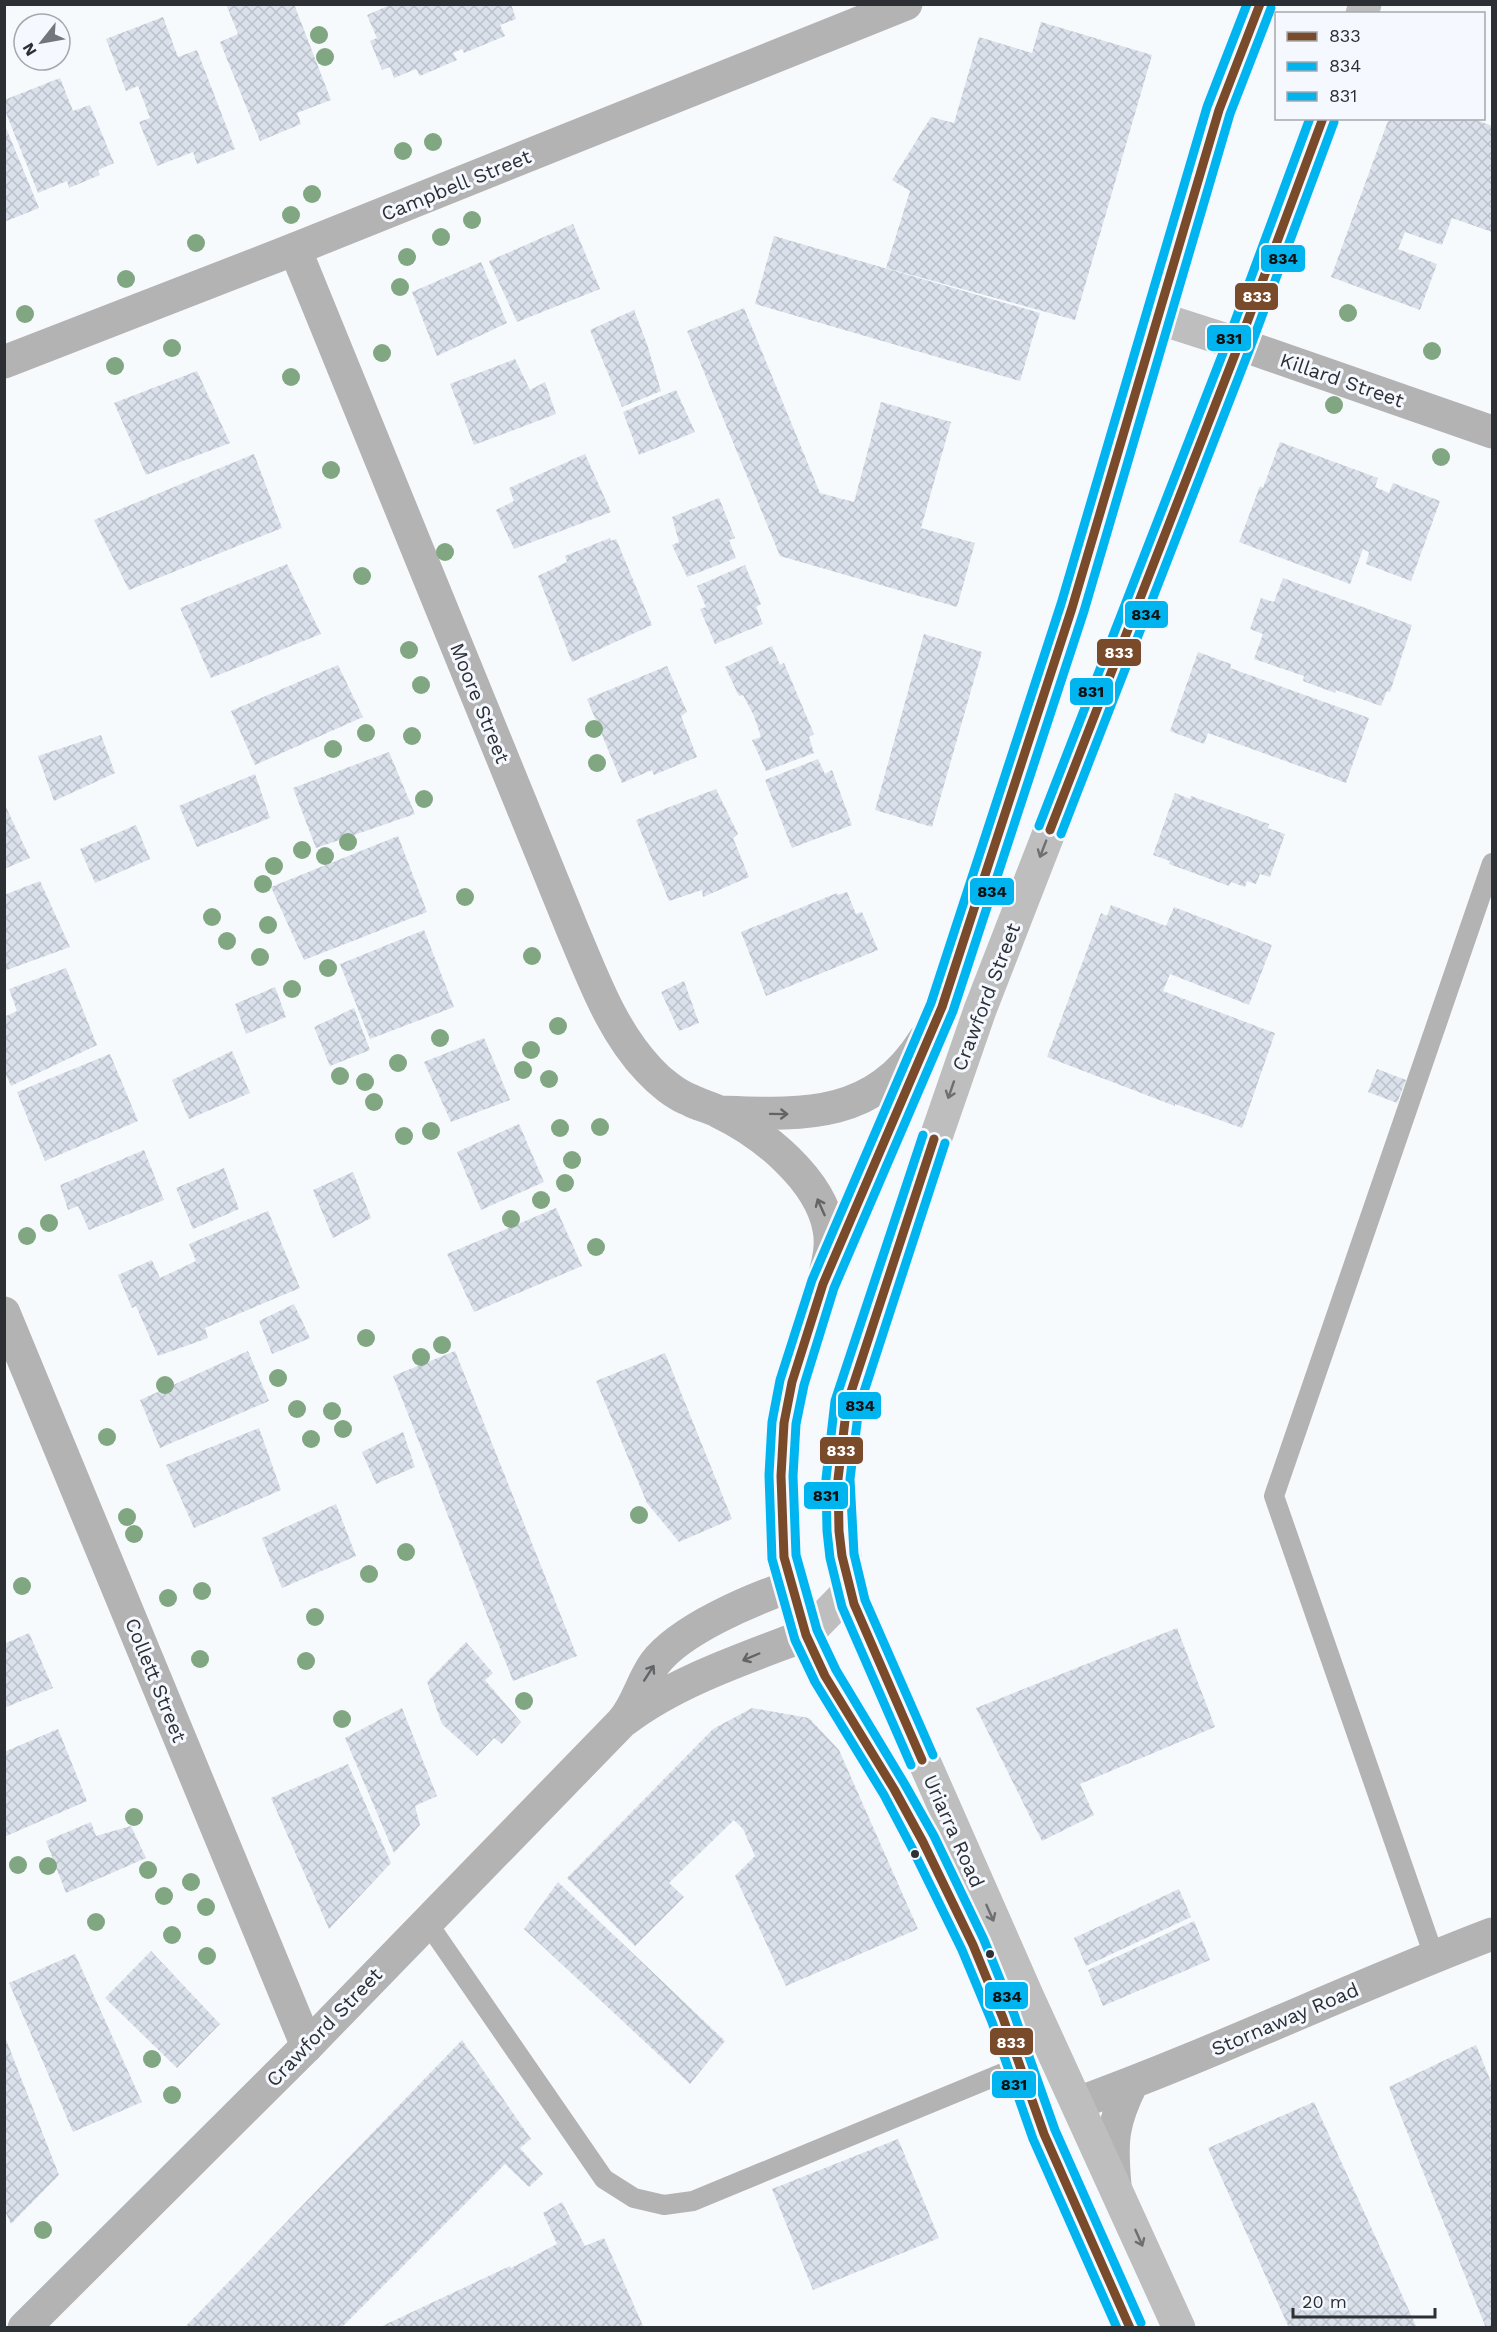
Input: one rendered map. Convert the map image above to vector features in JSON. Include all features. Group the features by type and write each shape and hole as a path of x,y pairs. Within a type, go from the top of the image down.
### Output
{"main road":[{"name":"Crawford Street","path":"850,1589 791,1586 782,1537 781,1476 784,1423 794,1372 823,1284 942,1006 1072,608 1219,111 1260,4"},
{"name":"Crawford Street","path":"850,1589 841,1539 840,1459 847,1404 865,1344 980,1010 1239,344 1322,120"},
{"name":"Killard Street","path":"1158,318 1239,344"},
{"name":"Uriarra Road","path":"791,1586 806,1635 825,1676 894,1789 941,1879 987,1977 1056,2163 1130,2328"},
{"name":"Crawford Street","path":"806,1635 850,1589"},
{"name":"Uriarra Road","path":"850,1589 933,1786 1179,2328"},
{"path":"1056,2163 1064,2132 1078,2103"}],"street":[{"name":"Campbell Street","path":"4,362 295,249 906,4"},
{"name":"Moore Street","path":"295,249 599,992 622,1037 651,1072 687,1099 720,1112 769,1144 788,1160 815,1194 829,1226 830,1236 831,1249 823,1284"},
{"name":"Killard Street","path":"1239,344 1492,432"},
{"name":"Moore Street","path":"720,1112 799,1114 826,1110 859,1099 877,1089 907,1063 928,1033 942,1006"},
{"name":"Collett Street","path":"4,1313 307,2046"},
{"name":"Crawford Street","path":"24,2328 307,2046 621,1723 631,1710 650,1670 665,1652 711,1622 765,1595 791,1586"},
{"name":"Crawford Street","path":"621,1723 648,1704 679,1688 806,1635"},
{"name":"Stornaway Road","path":"1078,2103 1132,2083 1434,1956 1492,1934"},
{"name":"Uriarra Road","path":"1115,2185 1113,2134 1119,2112 1132,2083"}],"lane":[{"path":"1434,1956 1274,1496 1492,863"},
{"path":"427,1922 604,2179 634,2198 664,2205 693,2201 1020,2066"}],"building":[{"path":"226,4 294,4 331,100 297,113 301,124 260,141 220,42 238,34"},
{"path":"392,4 511,4 516,19 500,25 505,36 464,53 462,49 453,53 457,60 420,76 416,69 394,78 390,67 382,70 370,41 377,38 367,15"},
{"path":"163,17 178,57 197,50 235,149 197,164 193,152 157,166 139,122 150,118 138,86 126,91 106,39"},
{"path":"1041,22 1152,55 1075,320 886,268 910,191 892,180 931,117 954,123 979,37 1032,53"},
{"path":"60,78 73,111 90,105 114,163 98,170 100,175 69,188 67,181 38,193 4,108 4,100"},
{"path":"1388,120 1477,120 1492,126 1492,232 1452,218 1442,245 1405,232 1398,249 1437,264 1420,310 1331,277"},
{"path":"4,123 39,208 4,222"},
{"path":"573,224 600,289 517,322 489,261"},
{"path":"774,236 1040,313 1020,381 755,304"},
{"path":"481,262 507,323 437,356 412,292"},
{"path":"744,308 820,493 854,502 881,402 951,422 921,528 975,543 957,607 780,556 687,331"},
{"path":"634,310 661,391 622,407 590,330"},
{"path":"515,359 530,390 545,382 556,414 474,445 450,384"},
{"path":"197,371 230,443 146,475 114,403"},
{"path":"676,390 695,432 639,455 623,412"},
{"path":"1280,442 1378,478 1375,487 1389,493 1393,483 1440,501 1411,581 1366,564 1369,552 1363,549 1350,584 1239,542 1260,486 1263,488"},
{"path":"254,454 282,528 129,590 94,520"},
{"path":"585,454 611,512 514,549 496,510 514,501 509,488"},
{"path":"719,498 735,538 729,540 736,558 687,577 672,545 679,542 672,517"},
{"path":"610,538 611,541 616,539 652,625 572,662 538,576 567,562 565,556"},
{"path":"287,564 321,634 211,678 180,608"},
{"path":"745,565 761,604 756,607 763,624 715,644 700,609 706,607 697,586"},
{"path":"1283,578 1412,625 1390,692 1387,691 1381,706 1336,690 1335,693 1303,681 1304,676 1254,659 1263,634 1250,629 1261,598 1274,602"},
{"path":"924,634 982,652 932,827 875,810"},
{"path":"772,646 780,665 784,663 814,734 809,737 814,753 766,771 752,740 761,737 754,716 743,695 739,696 725,667"},
{"path":"1198,652 1231,664 1230,668 1369,718 1346,783 1208,733 1204,744 1170,731"},
{"path":"338,665 363,717 255,765 231,711"},
{"path":"667,666 687,712 681,716 697,757 654,775 652,770 622,783 587,699"},
{"path":"101,735 115,773 54,801 38,756"},
{"path":"389,752 415,814 316,848 293,788"},
{"path":"818,759 825,774 832,770 852,825 792,848 765,780"},
{"path":"255,774 270,818 197,847 179,806"},
{"path":"716,789 738,834 733,838 749,877 703,897 702,890 669,901 636,820"},
{"path":"1175,793 1190,799 1191,796 1269,824 1268,828 1285,834 1270,877 1260,874 1256,884 1247,881 1245,887 1231,882 1229,886 1169,864 1170,861 1153,855"},
{"path":"4,803 30,858 4,869"},
{"path":"136,825 150,859 95,883 80,849"},
{"path":"398,836 427,912 304,960 271,887"},
{"path":"40,881 70,947 4,971 4,895"},
{"path":"847,892 856,914 862,912 878,950 766,996 741,932 837,893 838,895"},
{"path":"1111,905 1166,926 1174,907 1272,945 1249,1005 1170,974 1163,991 1275,1033 1242,1128 1175,1104 1175,1106 1047,1057 1101,913 1107,916"},
{"path":"424,930 454,1007 370,1039 340,964"},
{"path":"66,968 97,1045 11,1086 4,1070 4,1017 17,1011 9,989"},
{"path":"684,981 699,1023 679,1031 661,992"},
{"path":"275,987 286,1017 246,1034 235,1004"},
{"path":"354,1008 370,1050 330,1066 314,1027"},
{"path":"484,1038 510,1100 451,1122 424,1062"},
{"path":"232,1051 250,1093 189,1119 172,1080"},
{"path":"110,1054 138,1121 45,1161 17,1092"},
{"path":"1377,1069 1406,1080 1397,1103 1368,1092"},
{"path":"519,1124 544,1182 481,1210 457,1152"},
{"path":"144,1150 164,1200 89,1230 78,1206 68,1210 60,1185"},
{"path":"224,1168 239,1209 193,1229 176,1188"},
{"path":"353,1172 371,1218 333,1238 313,1190"},
{"path":"556,1208 582,1266 474,1312 447,1254"},
{"path":"268,1211 300,1288 205,1328 208,1338 158,1356 136,1306 132,1308 118,1275 152,1260 160,1278 196,1261 189,1244"},
{"path":"294,1304 310,1338 272,1354 259,1321"},
{"path":"248,1351 269,1401 160,1448 140,1400"},
{"path":"455,1351 577,1656 513,1681 393,1376"},
{"path":"665,1353 732,1519 679,1542 647,1503 596,1381"},
{"path":"259,1428 281,1490 194,1528 166,1465"},
{"path":"403,1432 415,1467 376,1484 362,1452"},
{"path":"336,1504 356,1556 282,1588 262,1538"},
{"path":"1177,1628 1215,1727 1080,1784 1094,1815 1042,1841 976,1708"},
{"path":"29,1633 53,1688 4,1708 4,1644"},
{"path":"466,1642 493,1673 485,1680 521,1722 502,1744 494,1738 477,1756 442,1724 427,1682"},
{"path":"402,1708 437,1796 415,1806 420,1825 394,1853 345,1738"},
{"path":"752,1708 809,1718 839,1750 918,1929 786,1986 735,1876 755,1856 743,1829 734,1820 669,1883 684,1897 635,1946 567,1878 713,1729"},
{"path":"58,1729 87,1801 4,1837 4,1752"},
{"path":"348,1764 391,1863 329,1929 271,1798"},
{"path":"91,1822 96,1836 131,1826 146,1858 66,1893 46,1841"},
{"path":"558,1882 725,2041 690,2084 524,1929"},
{"path":"1179,1889 1191,1917 1086,1966 1074,1938"},
{"path":"1194,1921 1210,1960 1103,2006 1088,1970"},
{"path":"151,1951 220,2024 177,2068 105,1998"},
{"path":"75,1954 142,2102 73,2132 9,1983"},
{"path":"5,2037 59,2175 11,2224 4,2209"},
{"path":"462,2040 531,2139 520,2148 543,2174 529,2187 505,2164 341,2328 184,2328"},
{"path":"1476,2045 1492,2084 1492,2328 1486,2328 1389,2087"},
{"path":"1314,2102 1417,2328 1289,2328 1208,2148"},
{"path":"898,2139 939,2238 813,2290 772,2189"},
{"path":"562,2202 585,2246 604,2238 644,2328 378,2328 510,2266 511,2268 557,2244 543,2213"}],"transit line":[{"name":"831","path":"1117,2328 1033,2139 992,2022 962,1950 884,1795 815,1682 795,1640 772,1559 769,1475 772,1422 780,1380 812,1280 931,1003 1061,604 1207,107 1247,4"},
{"name":"833","path":"1130,2328 1044,2134 1003,2018 973,1945 923,1842 894,1789 825,1676 806,1635 784,1557 781,1476 784,1423 792,1382 823,1284 942,1007 1072,608 1219,110 1260,4"},
{"name":"834","path":"1141,2323 1055,2130 1014,2014 984,1940 934,1836 836,1670 817,1630 796,1555 793,1476 796,1424 804,1385 834,1288 953,1011 1084,611 1230,114 1271,8"},
{"name":"831","path":"1039,826 1228,340 1309,120"},
{"name":"833","path":"1050,830 1239,344 1322,120"},
{"name":"834","path":"1061,834 1250,348 1334,122"},
{"name":"831","path":"911,1765 842,1607 830,1558 826,1479 835,1401 923,1135"},
{"name":"833","path":"922,1760 854,1604 842,1556 838,1479 847,1404 934,1139"},
{"name":"834","path":"933,1755 865,1600 854,1554 850,1479 859,1407 945,1143"}]}
